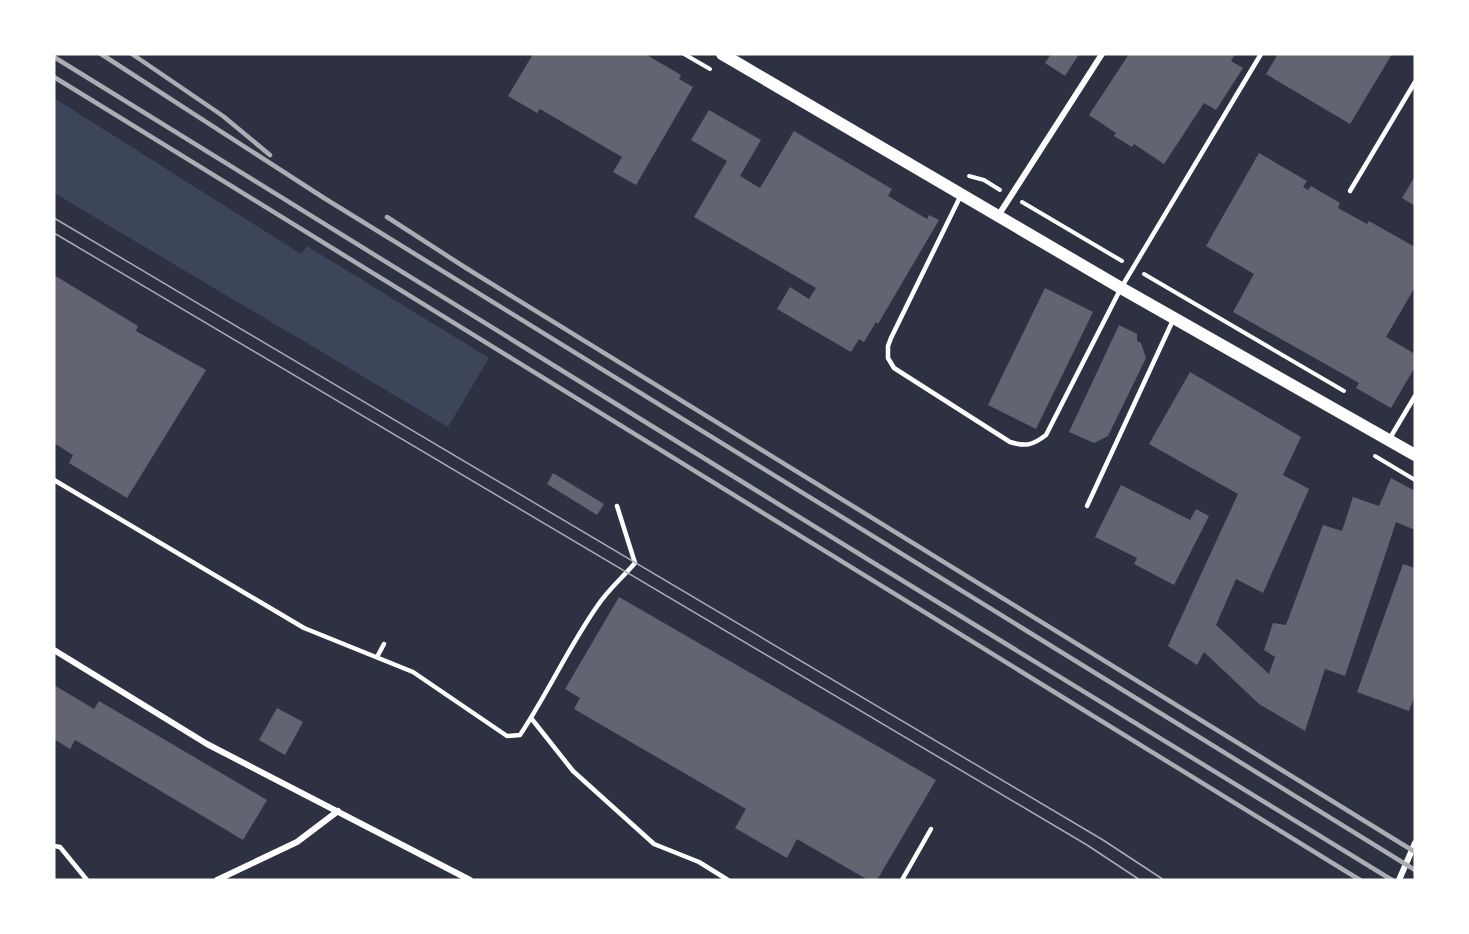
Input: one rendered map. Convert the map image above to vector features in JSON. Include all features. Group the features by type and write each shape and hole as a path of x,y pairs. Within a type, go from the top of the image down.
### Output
{"main road":[{"path":"722,54 1122,288 1415,455"}],"street":[{"path":"998,216 1102,54"},
{"path":"54,650 207,744 470,880"},
{"path":"217,880 297,842 338,811"},
{"path":"1398,880 1415,843"}],"lane":[{"path":"961,194 891,338 888,357 894,368 1010,442 1024,447 1036,443 1046,435 1122,288 1261,54"},
{"path":"1350,191 1415,81"},
{"path":"1087,506 1174,318"},
{"path":"1389,441 1415,396"},
{"path":"54,480 304,628 413,672 507,736 520,735 575,640 600,602 635,563 617,506"},
{"path":"377,657 384,644"},
{"path":"531,718 573,771 654,844 699,862 728,880"},
{"path":"902,880 931,829"},
{"path":"54,846 60,847 87,880"}],"path":[{"path":"1012,196 1351,395"}],"shaded area":[{"path":"54,98 301,254 307,246 489,358 448,427 54,193"}],"building":[{"path":"533,54 645,54 681,75 679,79 693,87 636,185 613,172 622,157 540,109 537,113 508,96"},
{"path":"1051,54 1079,54 1065,76 1045,63"},
{"path":"1129,54 1235,54 1231,61 1243,68 1216,110 1204,103 1164,164 1134,144 1132,147 1114,136 1116,133 1089,115"},
{"path":"1278,54 1392,54 1350,124 1266,74"},
{"path":"709,110 761,140 740,176 760,188 794,131 892,189 888,196 927,219 929,215 939,220 878,324 876,322 864,342 859,339 851,352 777,309 790,287 809,299 816,288 694,217 727,161 691,140"},
{"path":"1259,153 1307,181 1303,187 1308,190 1311,186 1340,203 1338,208 1367,224 1369,221 1415,247 1415,287 1386,337 1415,354 1415,367 1391,408 1356,388 1359,383 1233,312 1254,274 1206,246"},
{"path":"1415,176 1415,206 1402,198"},
{"path":"54,275 138,326 136,331 206,370 127,498 69,463 73,455 54,443"},
{"path":"1045,288 1093,312 1036,429 988,405"},
{"path":"1119,325 1137,334 1137,341 1141,343 1146,358 1108,436 1094,443 1069,432"},
{"path":"1190,372 1301,437 1283,475 1309,489 1263,593 1236,579 1216,625 1269,674 1275,657 1264,650 1273,623 1286,625 1323,525 1342,531 1353,497 1379,506 1391,478 1415,491 1415,530 1396,522 1345,676 1325,669 1305,731 1259,704 1204,652 1197,665 1168,646 1238,494 1149,444"},
{"path":"553,473 604,504 597,515 547,484"},
{"path":"1121,485 1190,520 1196,509 1209,516 1174,585 1134,564 1137,558 1095,537"},
{"path":"1403,564 1415,568 1415,695 1409,711 1357,692"},
{"path":"619,597 936,780 877,880 868,880 797,839 787,858 735,828 746,809 574,709 580,698 565,689"},
{"path":"54,685 94,709 99,701 267,800 243,840 75,740 70,749 54,739"},
{"path":"277,708 303,722 285,755 259,740"}],"tram line":[{"path":"54,218 1103,840 1164,880"},
{"path":"54,233 1087,845 1140,880"}],"railway":[{"path":"101,54 324,198 1415,870"},
{"path":"132,54 223,116 270,155"},
{"path":"54,57 1392,880"},
{"path":"54,77 1360,880"},
{"path":"387,217 466,268 1415,852"}]}
